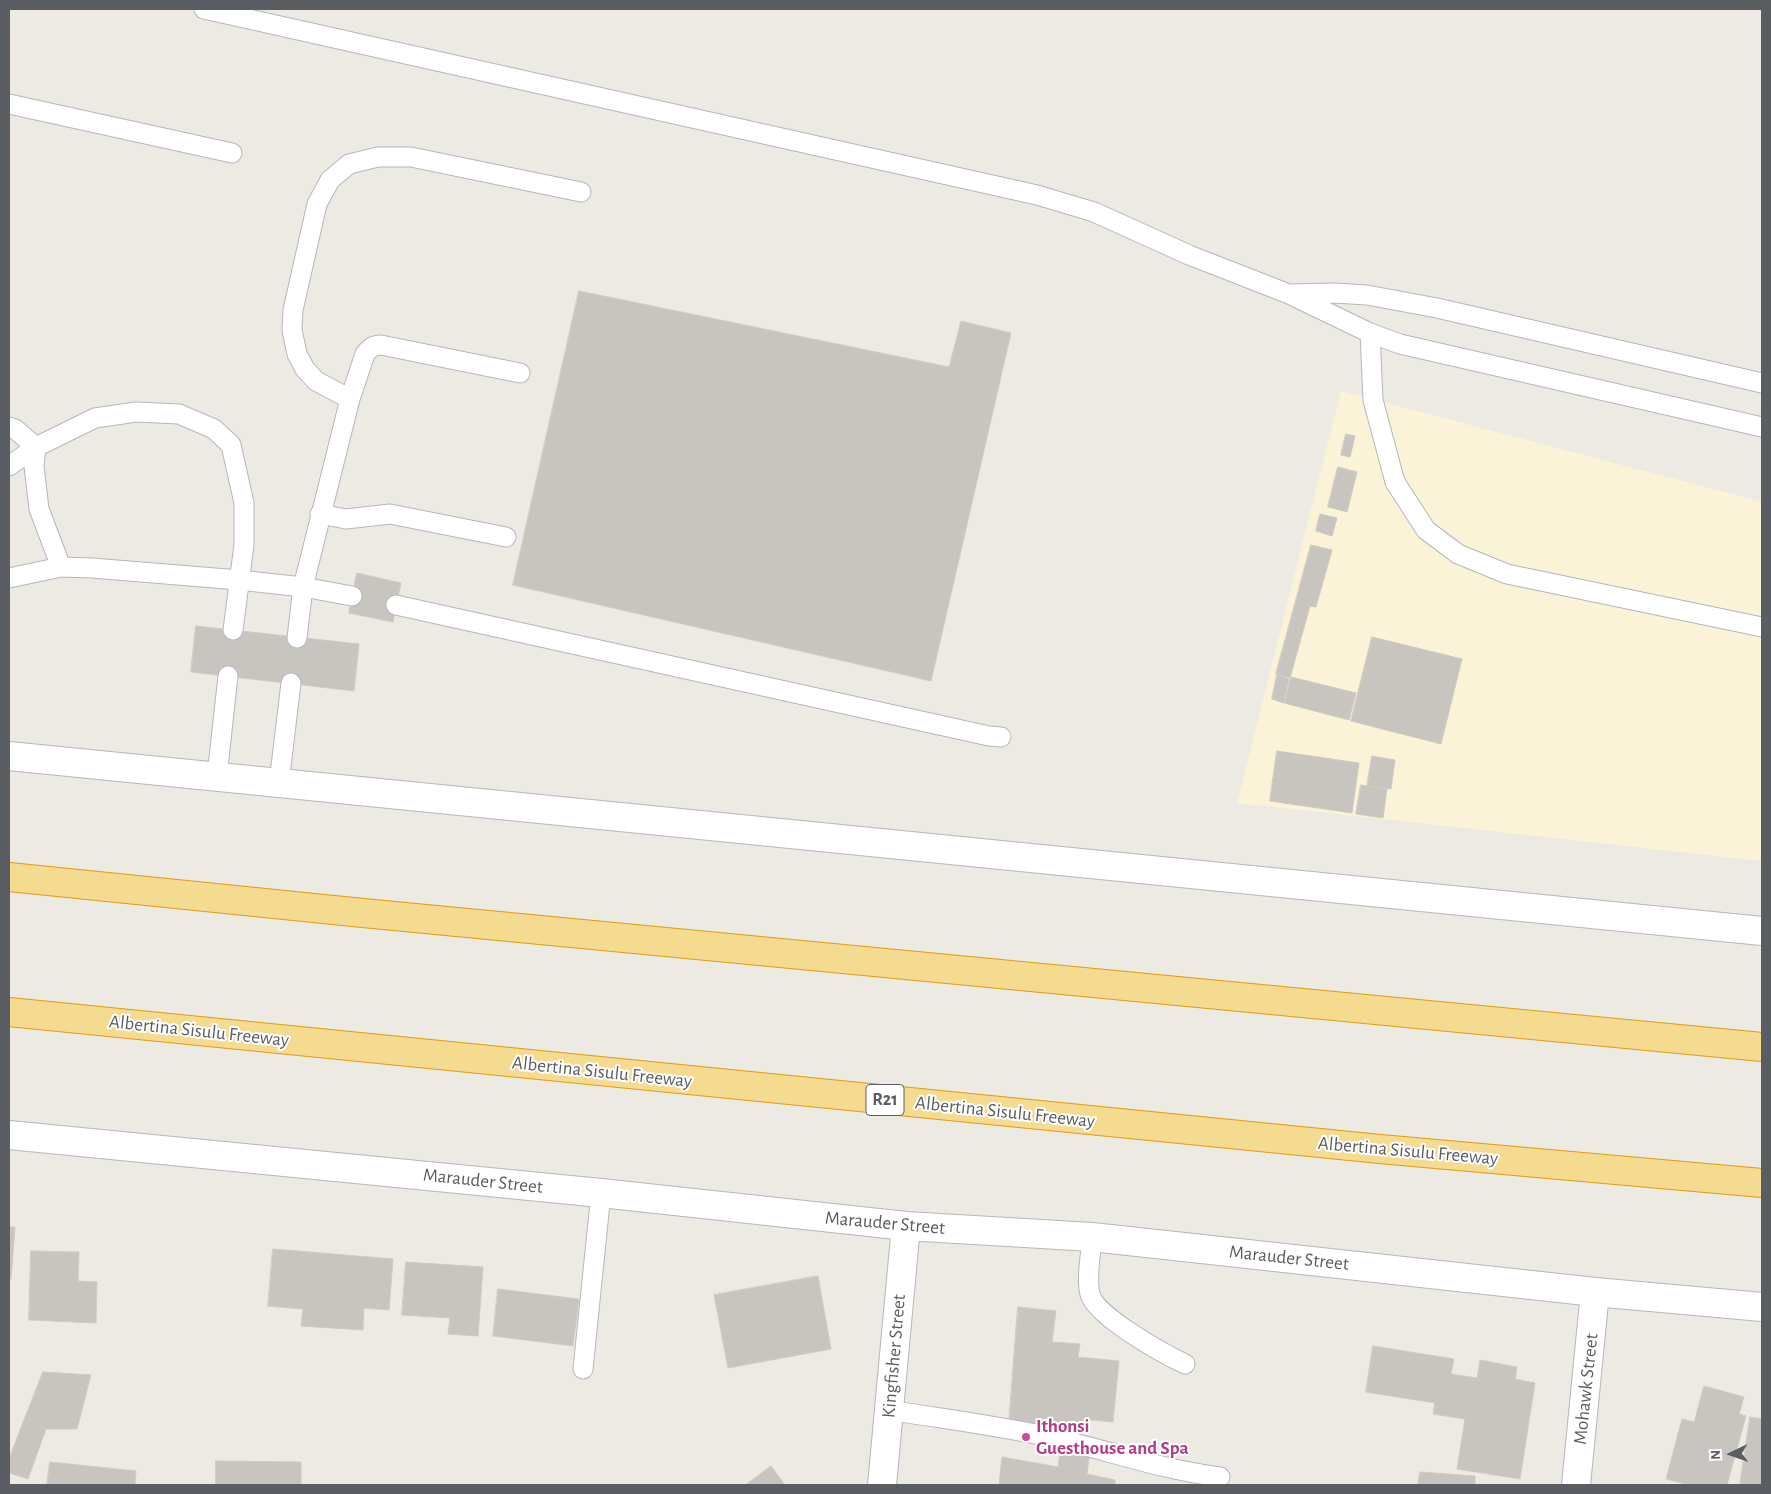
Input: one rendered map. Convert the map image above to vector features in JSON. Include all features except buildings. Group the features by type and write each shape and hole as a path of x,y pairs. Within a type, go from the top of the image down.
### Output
{"highway":[{"path":"9,877 363,913 1762,1047"},
{"name":"Albertina Sisulu Freeway","path":"9,1012 1380,1149 1762,1183"}],"street":[{"path":"9,756 1762,931"},
{"name":"Marauder Street","path":"9,1135 601,1193 906,1226 1092,1237 1595,1292 1762,1307"},
{"name":"Kingfisher Street","path":"882,1485 906,1226"},
{"name":"Mohawk Street","path":"1576,1485 1595,1292"}],"lane":[{"path":"204,9 1037,194 1094,212 1189,255 1289,294 1370,333 1400,344 1762,427"},
{"path":"9,104 232,153"},
{"path":"350,399 316,382 305,369 297,354 292,330 293,310 317,204 330,180 349,164 378,157 411,157 581,192"},
{"path":"1289,294 1334,293 1367,295 1437,308 1762,383"},
{"path":"1370,333 1374,400 1395,482 1426,530 1458,554 1507,574 1762,627"},
{"path":"297,638 303,587 320,514 350,399 365,354 369,349 375,345 381,345 520,373"},
{"path":"9,466 36,447 95,418 136,412 179,414 214,430 231,445 244,503 244,545 233,630"},
{"path":"9,427 36,447"},
{"path":"36,447 34,466 39,509 61,567"},
{"path":"320,514 346,519 390,514 506,537"},
{"path":"9,578 61,567 92,568 239,580 303,587 352,596"},
{"path":"396,605 989,736 1001,737"},
{"path":"216,776 228,676"},
{"path":"279,783 291,684"},
{"path":"583,1369 601,1193"},
{"path":"1092,1237 1089,1284 1090,1295 1094,1303 1149,1345 1185,1364"},
{"path":"889,1410 1054,1438 1149,1464 1194,1474 1220,1477"}],"shaded area":[{"path":"1341,391 1762,502 1762,861 1237,803"}],"place":[{"name":"Ithonsi Guesthouse and Spa","path":"1026,1437"}]}
